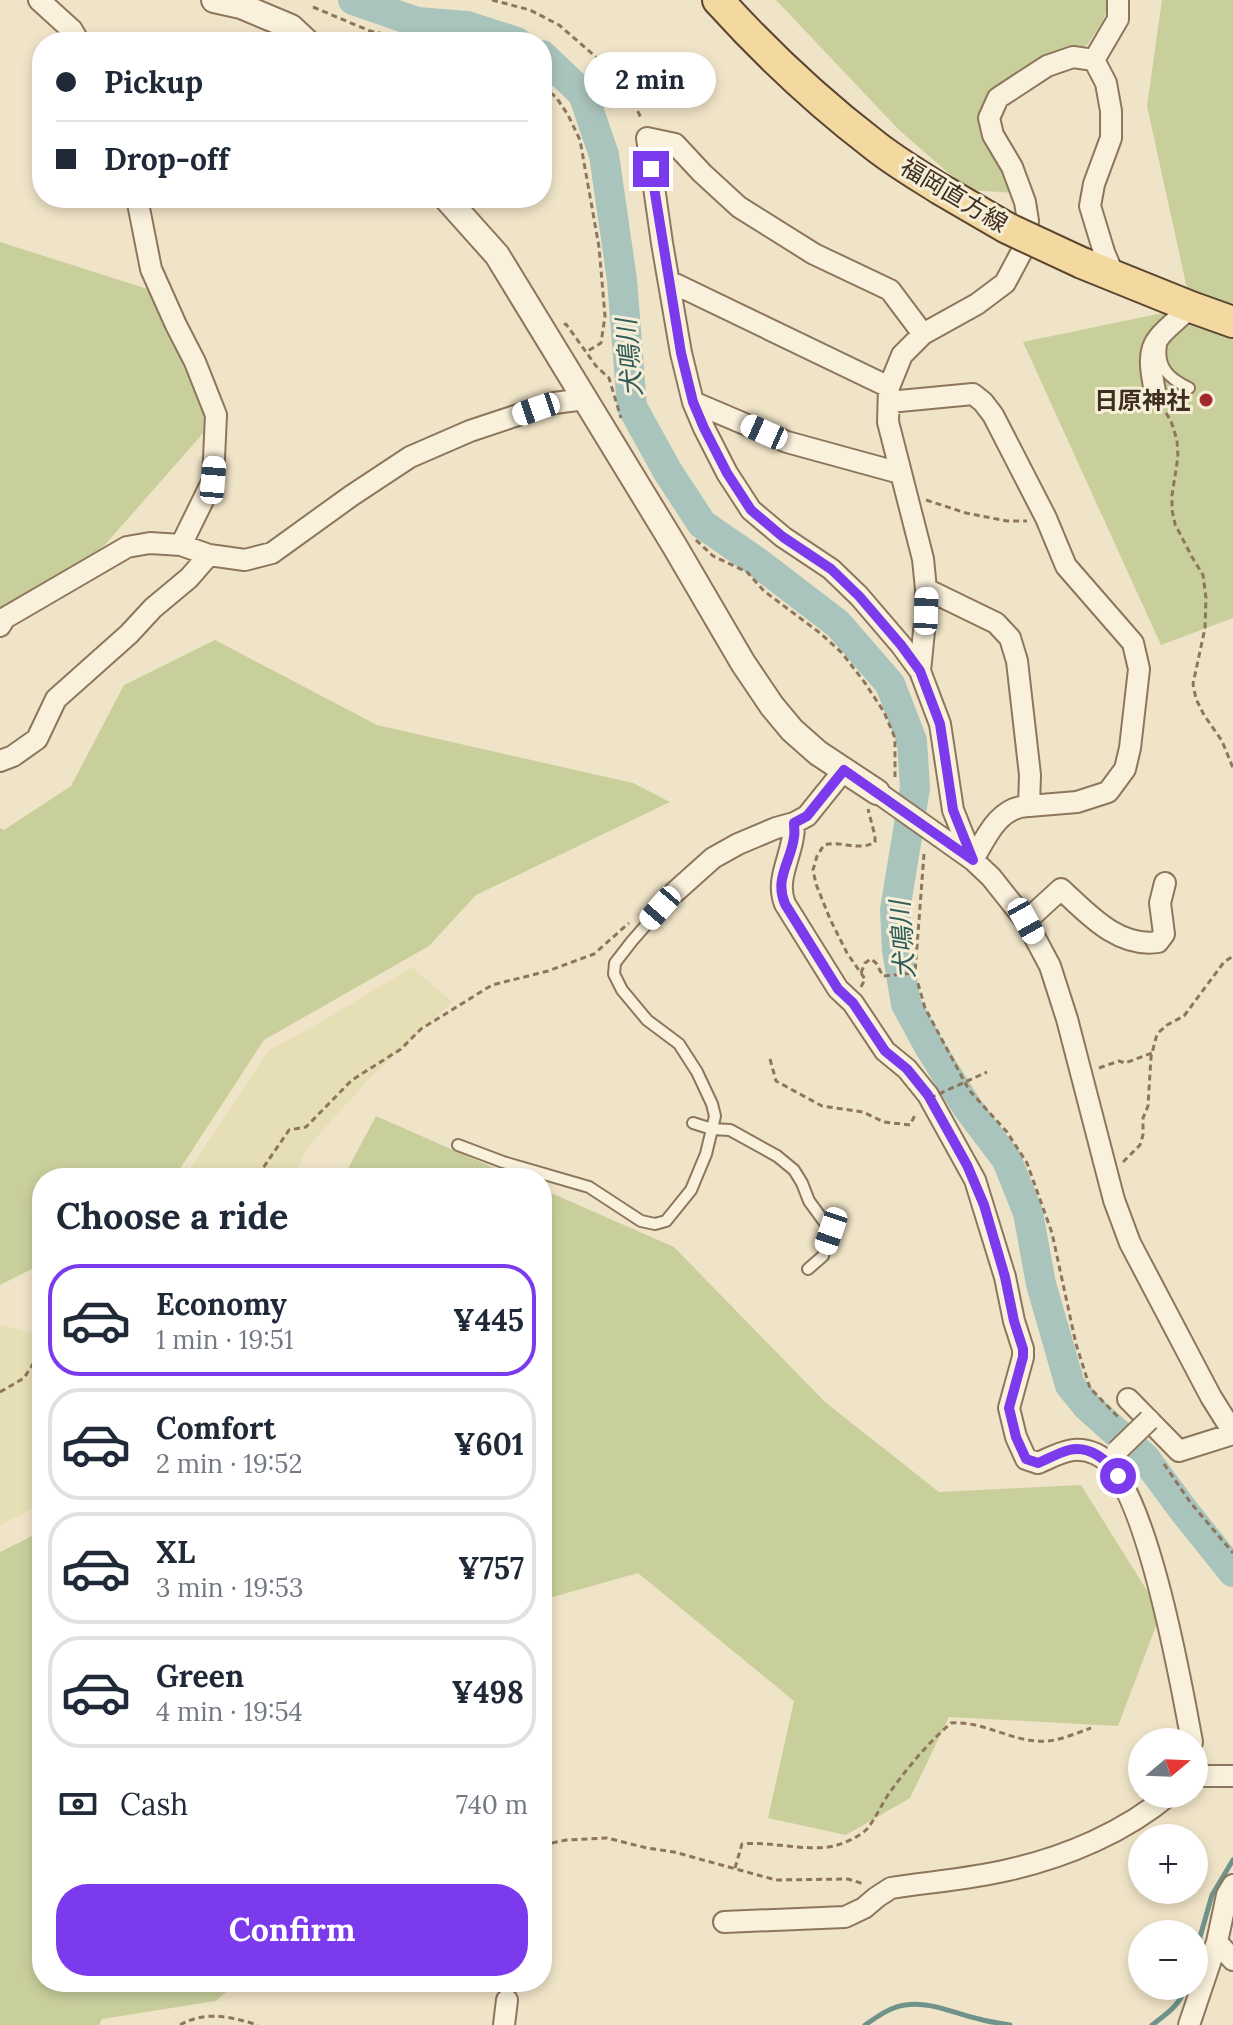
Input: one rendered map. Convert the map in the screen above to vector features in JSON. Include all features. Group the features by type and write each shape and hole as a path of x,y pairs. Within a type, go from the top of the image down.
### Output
{"main road":[{"name":"福岡直方線","path":"718,0 801,85 837,116 876,147 940,189 1007,228 1082,263 1233,322"}],"street":[{"path":"39,0 73,32"},
{"path":"214,0 241,6 296,32"},
{"path":"1094,60 1118,19 1118,0"},
{"path":"920,671 926,589 923,559 888,422 889,395 902,355 923,334 977,304 1005,283 1021,253 1028,221 1025,202 1012,167 993,135 989,118 998,98 1047,66 1073,57 1094,60"},
{"path":"1094,60 1106,83 1111,111 1111,138 1094,184 1090,206 1114,276"},
{"path":"923,334 890,290 814,254 739,207 675,144 647,138 681,353 693,402 727,473 751,510 783,537 831,569 859,596 920,671 940,724 953,810 973,860"},
{"path":"139,208 151,269 216,415 213,480 181,545"},
{"path":"455,208 497,255 772,706 792,730 818,753 844,770 886,785 935,834 973,860 991,877 1026,921 1050,966 1067,1019 1114,1200 1130,1243 1233,1433 1179,1451 1128,1399"},
{"path":"669,281 889,395 973,394 993,415 1046,518 1066,566 1133,643 1139,669 1125,769 1108,792 1077,802 1017,806 1002,816 990,830 973,860"},
{"path":"1156,396 1149,366 1151,347 1191,307"},
{"path":"0,626 5,618 127,547 150,543 181,545 209,555 245,560 272,553 410,457 470,431 554,403 585,399"},
{"path":"693,402 787,442 900,473"},
{"path":"0,761 37,739 56,699 189,578 209,555"},
{"path":"926,589 996,623 1010,638 1017,661 1030,775 1029,806"},
{"path":"675,892 713,858 738,844 807,816 844,770"},
{"path":"794,823 794,839 780,893 785,904 838,989 853,1003 885,1051 907,1069 930,1098 975,1180 1023,1349 1009,1408 1016,1437 1026,1459 1038,1463 1071,1449 1095,1454 1109,1463 1135,1509 1169,1628 1189,1728"},
{"path":"1026,921 1061,889 1089,915 1124,939 1146,944 1158,942 1164,934 1160,903 1165,883"},
{"path":"1117,1451 1149,1420"},
{"path":"1088,1452 1097,1448 1117,1451 1126,1465 1138,1499 1135,1509"},
{"path":"1208,1776 1233,1776"},
{"path":"724,1922 845,1917 864,1908 891,1888 1008,1870 1061,1854 1110,1834 1154,1808"},
{"path":"1189,2025 1217,1942 1227,1895 1233,1885"},
{"path":"1217,1942 1233,1960"},
{"path":"504,2025 507,2000"}],"lane":[{"path":"1164,332 1160,352 1163,366 1172,380 1189,388"},
{"path":"552,1176 589,1187 641,1221 655,1224 666,1221 691,1190 706,1154 715,1116 712,1104 679,1044 647,1020 622,990 614,974 615,963 675,892"},
{"path":"693,1123 730,1130 777,1156 794,1170 809,1201 831,1231 823,1256 808,1269"},
{"path":"458,1145 524,1168"}],"path":[{"path":"492,0 530,10 551,20 593,53 629,93 647,138"},
{"path":"313,7 375,32"},
{"path":"552,94 568,115 580,140 599,247 605,316 601,343 586,352"},
{"path":"540,325 566,324 609,378 622,420"},
{"path":"1156,396 1171,421 1177,440 1178,457 1172,495 1175,524 1203,575 1205,628 1193,684 1196,699 1222,741 1233,768"},
{"path":"909,501 929,500 966,513 1007,521 1040,521 1046,518"},
{"path":"689,530 713,556 747,572 764,591 842,653 884,712 895,738 886,785 868,807 875,842 866,847 833,842 824,845 813,870 830,919 847,953 865,979 853,1003"},
{"path":"924,854 915,973 925,1008 969,1090 1007,1132 1027,1163 1052,1233 1076,1344 1090,1388 1126,1424"},
{"path":"263,1168 289,1130 306,1127 352,1080 401,1049 421,1029 492,985 548,971 594,954 631,921"},
{"path":"1106,1170 1120,1165 1140,1145 1143,1118 1150,1096 1152,1053 1157,1034 1184,1016 1224,962 1233,956"},
{"path":"861,973 865,963 871,959 883,976 915,973"},
{"path":"1081,1075 1152,1053"},
{"path":"770,1059 776,1081 822,1106 863,1112 884,1122 910,1125 919,1108 930,1098 987,1072"},
{"path":"0,1392 24,1378 32,1366"},
{"path":"1163,1462 1190,1502 1233,1553"},
{"path":"735,1868 742,1844 756,1842 823,1847 854,1838 867,1828 890,1792 930,1742 951,1723 977,1724 1005,1735 1038,1742 1066,1738 1091,1728"},
{"path":"552,1843 607,1838 674,1852 776,1880 848,1879 871,1886 877,1897"},
{"path":"180,2025 208,2015 231,2017 258,2025"}],"shaded area":[{"path":"412,967 452,1002 367,1081 307,1148 298,1168 191,1168 268,1051"},
{"path":"0,1325 32,1333 32,1509 0,1525"}],"green space":[{"path":"776,0 1110,0 1111,3 1088,44 1011,95 999,123 1015,193 968,190 899,130"},
{"path":"1162,0 1233,0 1233,618 1161,645 1023,342 1191,307 1147,106"},
{"path":"0,242 154,291 214,421 103,547 0,616"},
{"path":"215,640 377,725 633,783 670,802 476,895 429,946 264,1040 181,1168 32,1168 32,1269 0,1285 0,828 4,830 71,786 124,685"},
{"path":"376,1116 494,1168 348,1168"},
{"path":"552,1193 674,1247 825,1402 939,1492 1081,1485 1161,1613 1118,1726 949,1717 910,1798 846,1835 768,1818 794,1701 638,1573 552,1597"},
{"path":"32,1536 32,1992 226,1992 216,2001 102,2019 99,2025 0,2025 0,1552"}],"waterway":[{"name":"犬鳴川","path":"353,0 417,22 467,26 486,32"},
{"name":"犬鳴川","path":"552,65 583,94 604,155 622,280 632,407 668,472 702,524 838,624 890,684 912,741 915,788 895,910 897,950 906,1004 967,1107 1007,1160 1028,1213 1041,1284 1070,1385 1087,1406 1145,1458 1233,1572"},
{"path":"1205,1920 1212,1895 1233,1860"},
{"path":"1152,2025 1179,2000"},
{"path":"865,2025 894,2008 915,2004 1010,2025"}],"place":[{"name":"日原神社","path":"1206,400"}],"route":[{"path":"651,169 681,353 693,402 704,428 727,473 751,510 783,537 831,569 859,596 920,671 940,724 953,810 973,860 844,770 807,816 794,823 794,839 780,893 838,989 853,1003 885,1051 907,1069 928,1095 975,1180 1023,1349 1009,1408 1016,1437 1026,1459 1038,1463 1071,1449 1088,1452 1109,1463 1118,1476"}]}
